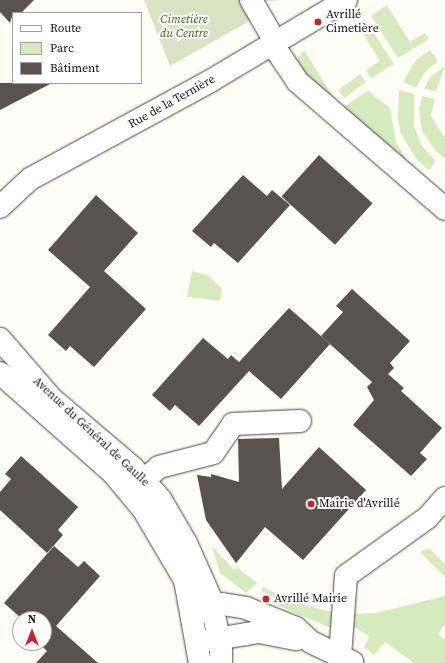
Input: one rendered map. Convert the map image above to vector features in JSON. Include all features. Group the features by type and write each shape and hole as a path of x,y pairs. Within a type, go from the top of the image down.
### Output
{"street":[{"path":"251,0 298,82 445,209"},
{"name":"Rue de la Ternière","path":"0,207 30,179 275,44 346,0"},
{"name":"Avenue du Général de Gaulle","path":"0,339 52,399 136,486"},
{"name":"Avenue du Général de Gaulle","path":"0,373 113,473 161,500 186,543 203,610 219,637 221,663"},
{"path":"136,486 159,467 213,453 233,424 300,421"},
{"path":"199,653 219,637 270,632 311,642 347,659 346,576 427,518 445,498"},
{"path":"203,610 238,607 265,615 296,628 311,642"},
{"name":"Avenue du Général de Gaulle","path":"199,653 203,610"}],"green space":[{"name":"Cimetière du Centre","path":"144,0 282,0 257,2 253,19 170,66"},
{"path":"387,5 410,42 425,33 429,39 398,58 371,16"},
{"path":"365,19 394,64 371,78 366,70 380,61 357,24"},
{"path":"304,50 336,101 308,81 296,61"},
{"path":"430,50 438,61 425,72 416,88 403,82 415,61"},
{"path":"445,66 436,91 424,89 430,77"},
{"path":"360,74 366,82 344,98 338,90"},
{"path":"399,90 414,94 414,126 422,146 436,161 429,170 417,160 401,134 398,119"},
{"path":"368,91 390,108 396,142 409,164 340,109"},
{"path":"422,96 435,99 431,116 445,138 445,159 435,150 422,131 419,108"},
{"path":"192,271 207,275 222,288 220,301 187,297"},
{"path":"212,546 234,570 238,568 257,583 246,593 220,573"},
{"path":"429,548 445,564 445,577 420,552"},
{"path":"263,587 294,602 335,613 333,629 277,605 279,600 261,591"},
{"path":"445,596 445,624 438,634 445,640 445,663 414,663 385,642 374,655 364,647 370,637 353,626 353,614 376,613"}],"building":[{"path":"0,0 34,0 22,12 12,12 10,23 0,12"},
{"path":"0,83 50,84 0,110"},
{"path":"319,155 373,203 335,245 282,197"},
{"path":"243,175 267,196 272,190 290,205 238,263 214,243 211,247 192,231"},
{"path":"96,195 138,233 104,271 146,309 94,367 70,346 66,351 48,335 90,287 48,250"},
{"path":"352,289 410,341 390,363 394,368 388,374 404,388 401,391 442,428 420,453 427,459 411,476 353,425 374,400 367,387 372,382 321,336 343,312 336,306"},
{"path":"289,308 330,344 281,399 249,371 199,426 175,405 170,411 152,395 203,338 228,359 231,355 239,362"},
{"path":"279,438 282,489 319,447 366,490 303,560 265,527 236,563 206,520 197,475 211,477 211,474 239,482 238,439"},
{"path":"21,456 78,507 58,530 63,535 47,553 0,510 0,492 11,479 5,474"},
{"path":"54,546 78,567 84,561 100,576 56,626 98,663 36,663 47,651 52,651 52,611 13,611 4,603"}],"place":[{"name":"Avrillé Cimetière","path":"318,22"},
{"name":"Mairie d'Avrillé","path":"311,504"},
{"name":"Avrillé Mairie","path":"266,599"}]}
